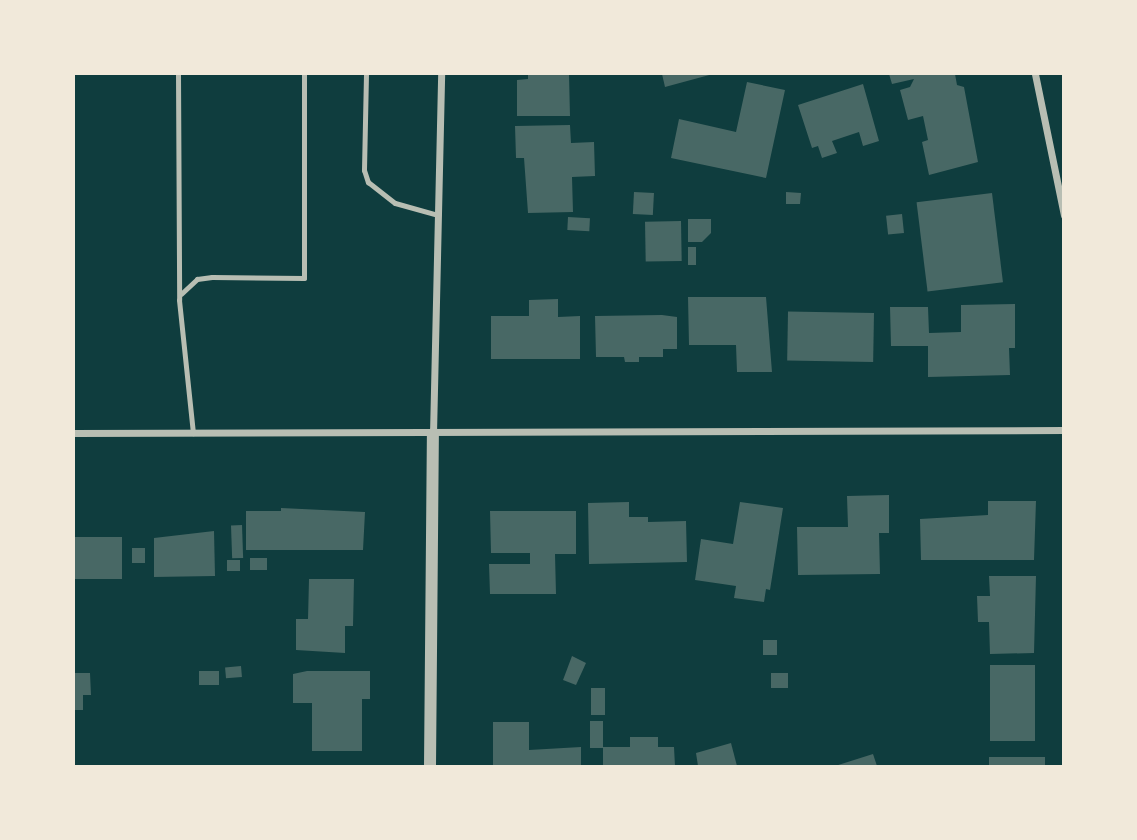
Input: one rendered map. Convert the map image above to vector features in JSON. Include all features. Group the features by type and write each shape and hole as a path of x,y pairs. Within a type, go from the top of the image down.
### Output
{"street":[{"path":"430,766 433,434 441,74"},
{"path":"1035,74 1063,215"},
{"path":"74,433 433,434 1063,429"}],"lane":[{"path":"178,74 180,300 193,433"},
{"path":"180,300 183,289 197,279 304,278 304,74"},
{"path":"366,74 363,170 368,182 395,203 438,215"}],"building":[{"path":"528,74 569,74 570,116 517,116 517,80 528,79"},
{"path":"662,74 713,74 665,87"},
{"path":"889,74 955,74 957,85 964,87 978,162 929,175 922,142 928,140 923,116 908,120 900,90 910,87 914,79 892,84"},
{"path":"747,82 785,90 766,178 671,158 679,119 736,132"},
{"path":"863,84 879,141 863,146 859,132 832,141 837,153 822,158 818,146 812,148 798,105"},
{"path":"570,125 571,143 594,142 595,176 572,177 573,212 528,213 524,158 516,158 515,126"},
{"path":"634,192 654,193 653,215 633,214"},
{"path":"786,192 801,193 800,204 786,204"},
{"path":"992,193 1003,282 928,292 917,202"},
{"path":"902,214 904,233 888,235 886,216"},
{"path":"568,217 590,218 589,231 567,230"},
{"path":"688,219 711,219 711,233 702,242 688,242"},
{"path":"681,221 682,261 646,262 645,222"},
{"path":"688,247 696,247 696,265 688,265"},
{"path":"688,297 766,297 772,372 737,372 736,345 689,345"},
{"path":"558,299 558,317 580,316 580,359 491,359 491,316 529,316 529,300"},
{"path":"1015,304 1015,348 1009,348 1010,375 928,377 928,346 891,346 890,307 928,307 929,333 961,332 961,305"},
{"path":"788,311 874,313 873,362 787,360"},
{"path":"595,316 677,317 677,349 663,349 663,357 639,357 639,362 625,362 624,357 596,357"},
{"path":"889,495 889,533 879,533 880,574 798,575 797,527 848,527 847,496"},
{"path":"988,501 1036,501 1034,560 921,560 920,519 988,515"},
{"path":"629,502 629,517 648,517 648,522 686,521 687,562 589,564 588,503"},
{"path":"740,502 783,508 770,590 766,589 764,602 734,598 736,586 695,580 701,539 733,544"},
{"path":"281,508 365,512 363,550 246,550 246,511 281,511"},
{"path":"490,511 576,511 576,554 555,554 556,594 490,594 489,564 530,564 530,553 491,553"},
{"path":"231,525 242,525 243,558 232,558"},
{"path":"214,531 215,576 154,577 154,538"},
{"path":"74,537 122,537 122,579 74,579"},
{"path":"132,548 145,548 145,563 132,563"},
{"path":"250,558 267,558 267,570 250,570"},
{"path":"227,560 240,560 240,571 227,571"},
{"path":"989,576 1036,576 1034,653 990,654 989,622 978,622 977,596 990,596"},
{"path":"309,579 354,579 353,626 345,626 345,653 296,650 296,619 308,619"},
{"path":"763,640 777,640 777,655 763,655"},
{"path":"572,656 586,663 576,685 563,680"},
{"path":"990,665 1035,665 1035,741 990,741"},
{"path":"241,666 242,677 226,678 225,667"},
{"path":"199,671 219,671 219,685 199,685"},
{"path":"307,671 370,671 370,699 362,699 362,751 312,751 312,703 293,703 293,674"},
{"path":"74,673 90,673 91,695 83,695 83,710 74,710"},
{"path":"771,673 788,673 788,688 771,688"},
{"path":"591,688 605,688 605,715 591,715"},
{"path":"590,721 603,721 603,747 630,747 630,737 658,737 658,747 674,747 675,766 603,766 603,748 590,748"},
{"path":"493,722 529,722 529,750 581,747 581,766 493,766"},
{"path":"731,743 737,766 698,766 696,753"},
{"path":"873,754 877,766 835,766"},
{"path":"989,757 1045,757 1045,766 989,766"}]}
